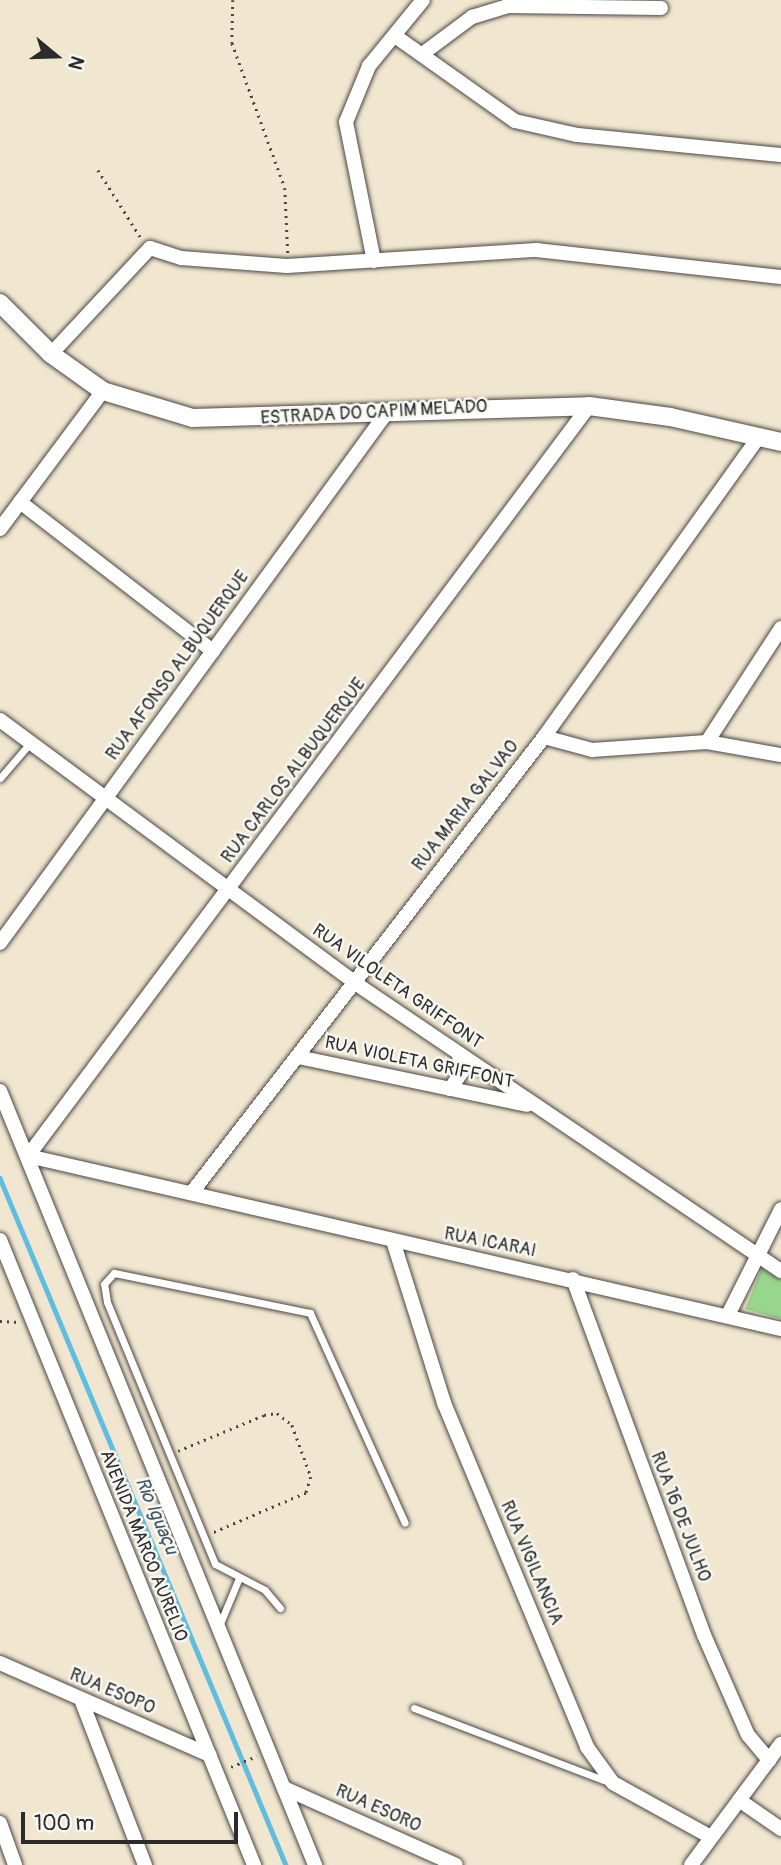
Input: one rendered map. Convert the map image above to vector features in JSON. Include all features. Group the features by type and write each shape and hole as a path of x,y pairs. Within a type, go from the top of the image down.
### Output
{"street":[{"path":"374,261 346,122 355,90 423,0"},
{"path":"425,52 472,17 507,6 661,8"},
{"path":"395,36 425,52 491,108 527,125 705,151 781,155"},
{"path":"51,354 150,248 181,258 287,266 536,250 781,277"},
{"name":"ESTRADA DO CAPIM MELADO","path":"0,303 51,354 103,391 193,418 589,407 781,442"},
{"path":"0,529 103,391"},
{"name":"RUA CARLOS ALBUQUERQUE","path":"28,1156 230,890 589,407"},
{"name":"RUA AFONSO ALBUQUERQUE","path":"0,943 387,412"},
{"name":"RUA MARIA GALVAO","path":"193,1191 544,737 759,438"},
{"path":"20,502 213,651"},
{"path":"707,742 781,628"},
{"name":"RUA VILOLETA GRIFFONT","path":"0,720 355,983 533,1106 781,1271"},
{"path":"544,737 592,750 707,742 781,755"},
{"path":"450,1089 462,1072 459,1055"},
{"name":"RUA VIOLETA GRIFFONT","path":"298,1057 533,1106"},
{"path":"0,1091 217,1630 315,1865"},
{"name":"RUA ICARAI","path":"28,1156 193,1191 394,1244 729,1313 781,1329"},
{"path":"729,1313 760,1257 781,1209"},
{"name":"AVENIDA MARCO AURELIO","path":"0,1240 254,1865"},
{"name":"RUA VIGILANCIA","path":"394,1244 444,1403 587,1747 613,1783 711,1838"},
{"name":"RUA 16 DE JULHO","path":"573,1279 704,1634 748,1735 769,1760"},
{"name":"RUA ESOPO","path":"0,1663 82,1702 209,1755"},
{"path":"82,1702 145,1865"},
{"path":"691,1865 781,1744"},
{"name":"RUA ESORO","path":"284,1788 456,1865"},
{"path":"739,1800 781,1829"},
{"path":"0,1823 15,1865"}],"lane":[{"path":"0,778 30,743"},
{"path":"279,1608 265,1590 215,1564 107,1302 104,1284 114,1273 310,1313 405,1523"},
{"path":"217,1630 239,1578"},
{"path":"414,1708 613,1783"}],"path":[{"path":"233,0 232,43 242,85 285,188 287,266"},
{"path":"98,170 114,204 150,248"},
{"path":"0,1321 33,1323"},
{"path":"170,1454 264,1415 276,1413 292,1425 311,1477 306,1493 203,1536"},
{"path":"223,1770 262,1754"}],"green space":[{"path":"762,1268 781,1280 781,1319 745,1309"}],"waterway":[{"name":"Rio Iguaçu","path":"0,1178 286,1865"}]}
